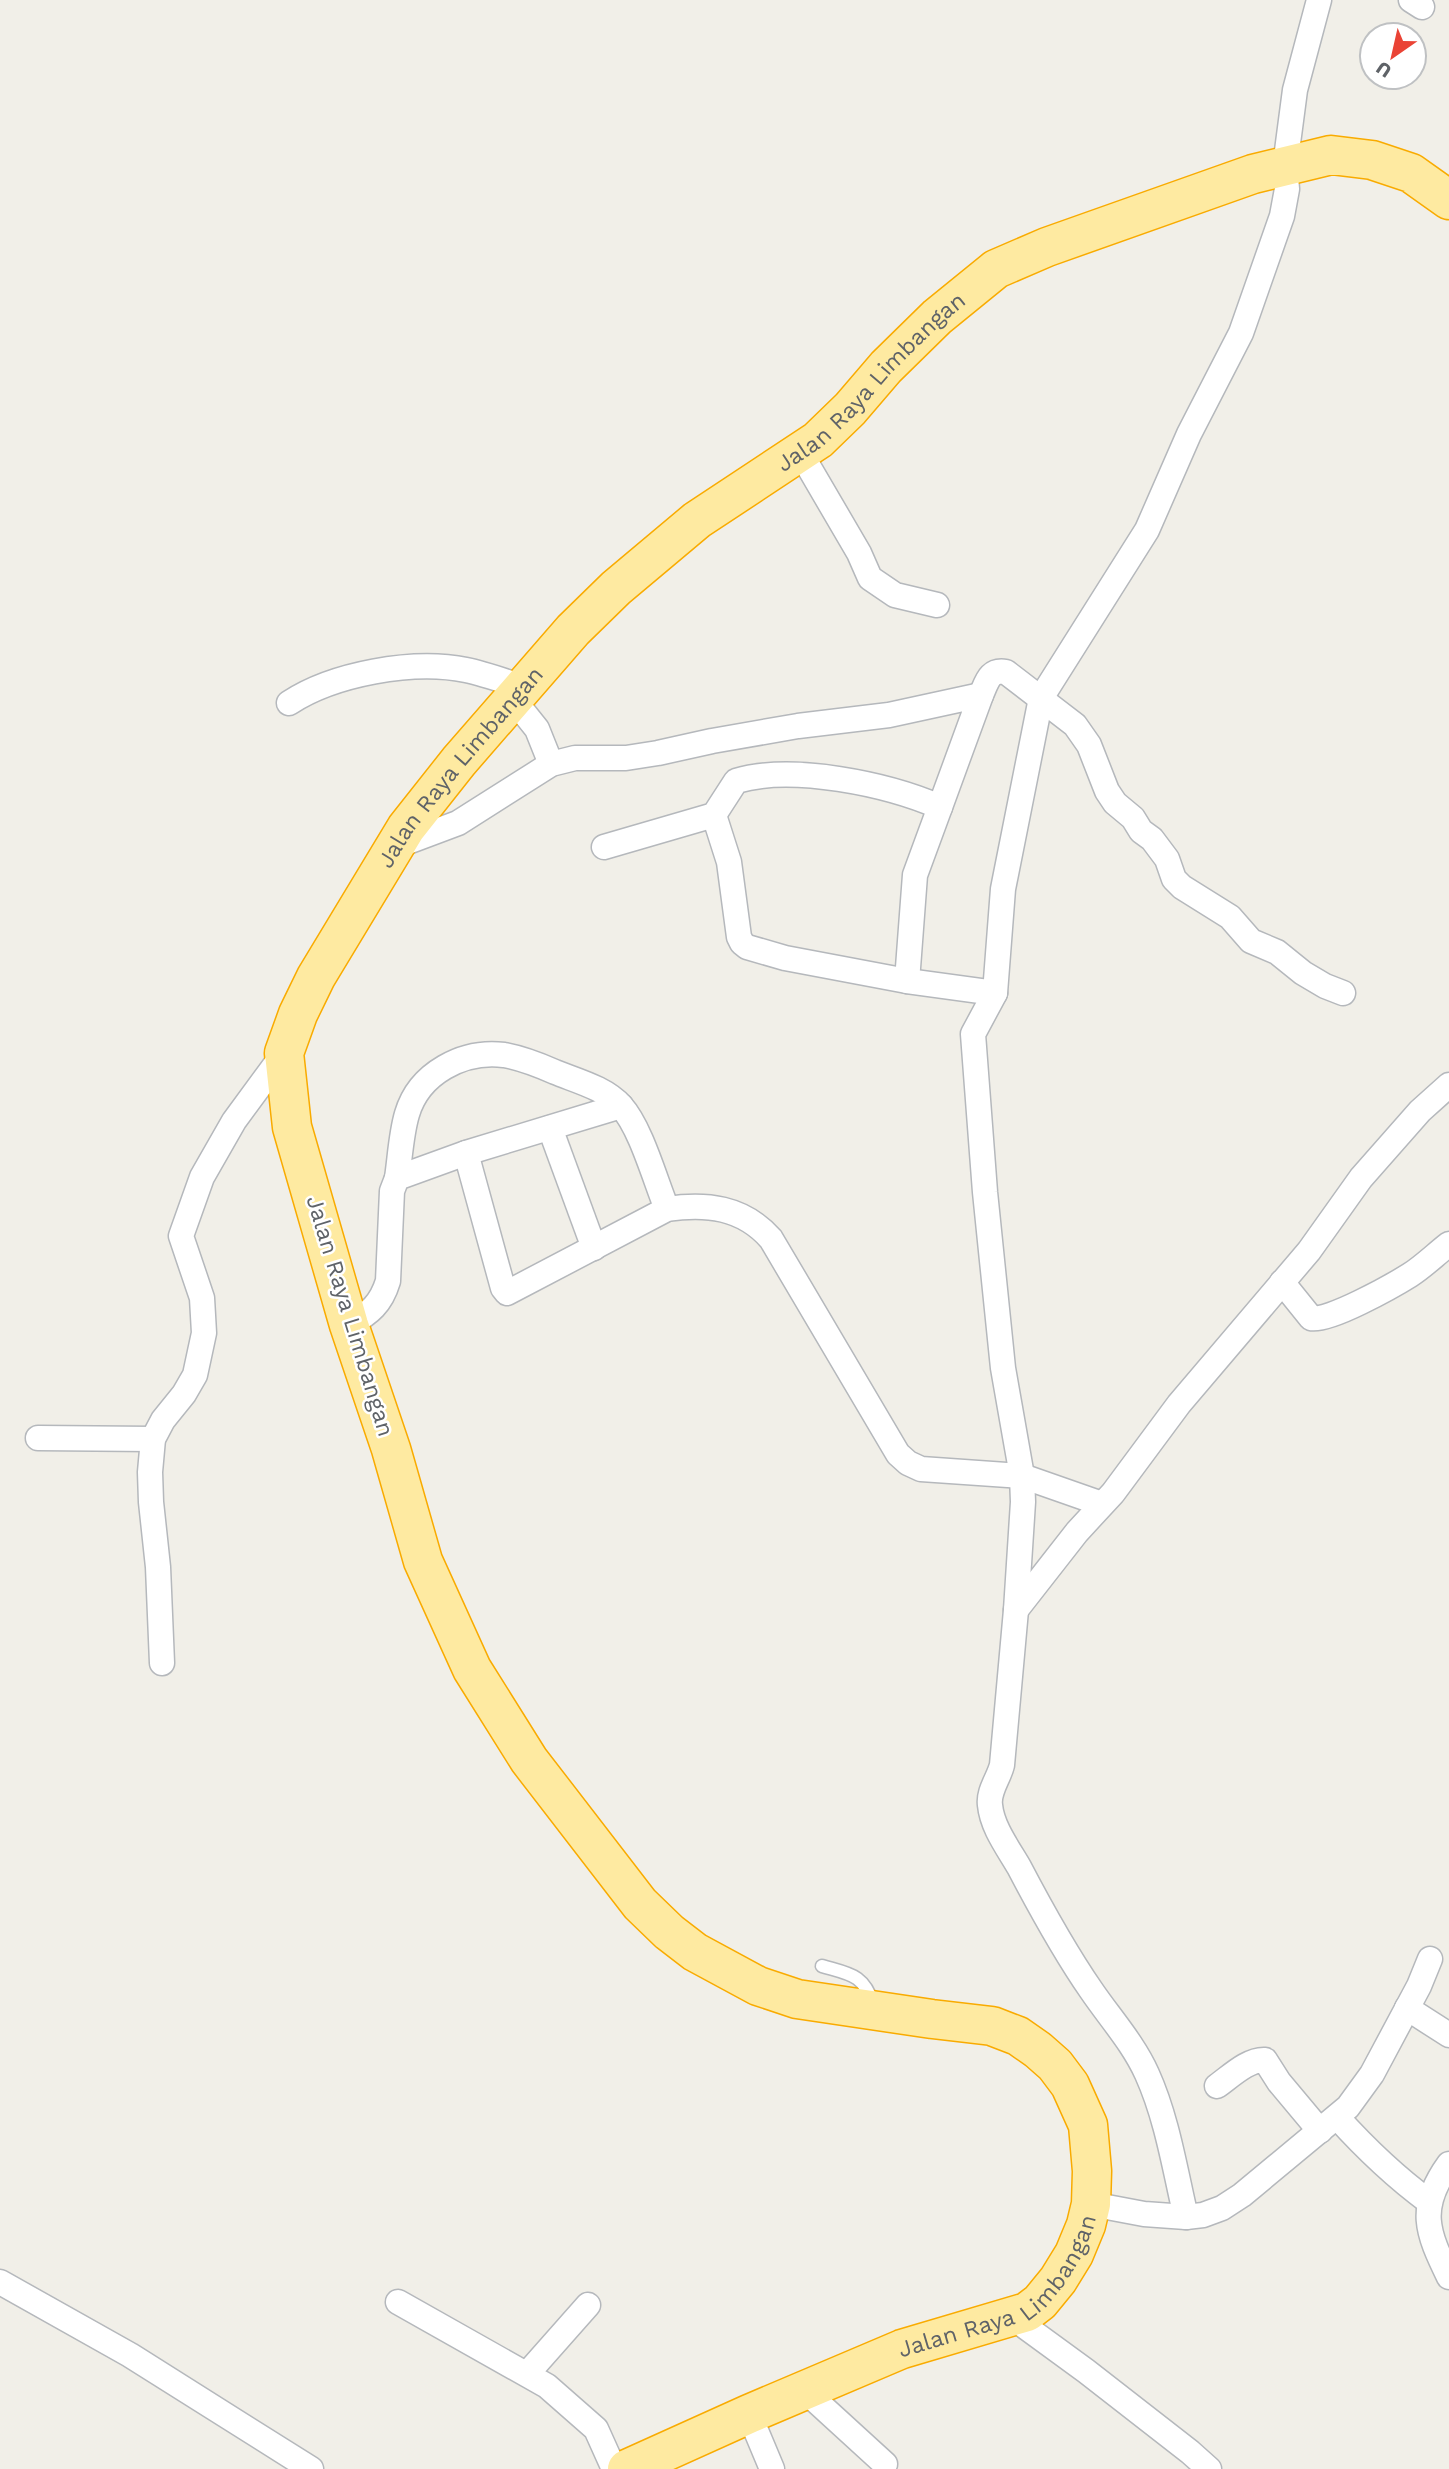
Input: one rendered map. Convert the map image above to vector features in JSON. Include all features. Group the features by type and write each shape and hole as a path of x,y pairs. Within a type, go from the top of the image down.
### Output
{"highway":[{"name":"Jalan Raya Limbangan","path":"627,2469 749,2413 902,2349 1027,2312 1040,2302 1058,2280 1074,2254 1086,2225 1091,2204 1092,2171 1088,2125 1070,2085 1055,2065 1018,2036 992,2025 797,1999 758,1986 695,1952 640,1904 529,1760 472,1669 423,1561 387,1437 349,1325 292,1127 284,1053 298,1014 316,977 393,848 459,761 588,614 616,587 697,520 818,440 937,317 996,269 1046,247 1253,174 1331,155 1372,160 1412,173 1449,200"}],"street":[{"path":"1186,2217 1160,2110 1147,2073 1128,2040 1092,1992 1054,1932 994,1822 989,1802 1002,1765 1017,1610 1023,1502 1022,1476 1003,1368 985,1192 973,1034 995,993 1003,889 1041,698 1147,530 1189,433 1241,333 1282,216 1287,189 1285,166 1295,90 1320,0"},
{"path":"800,452 859,553 870,578 895,595 937,605"},
{"path":"289,704 322,685 410,666 466,670 518,693 551,764"},
{"path":"907,981 915,876 981,695 990,675 998,671 1006,673 1076,726 1089,745 1107,791 1115,803 1133,818 1141,831 1152,839 1167,859 1174,878 1182,887 1230,917 1251,941 1277,952 1303,973 1343,993"},
{"path":"393,848 458,823 551,764 575,758 626,758 658,753 798,726 889,715 981,695"},
{"path":"604,847 714,816 736,781 751,776 795,775 832,779 908,793 940,807"},
{"path":"714,816 729,862 742,943 754,950 785,958 907,981 995,993"},
{"path":"162,1662 156,1539 151,1502 153,1439 195,1375 204,1333 202,1297 181,1236 202,1177 234,1121 284,1053"},
{"path":"349,1325 369,1314 384,1294 388,1281 392,1191 397,1178 406,1115 413,1099 432,1075 454,1062 479,1054 504,1056 538,1065 601,1091 621,1106 633,1124 667,1209"},
{"path":"1017,1610 1038,1580 1113,1493 1179,1404 1309,1251 1361,1178 1420,1111 1449,1086"},
{"path":"397,1178 466,1153 621,1106"},
{"path":"550,1128 594,1248"},
{"path":"466,1153 505,1292 510,1293 667,1209 694,1205 720,1208 754,1223 771,1239 898,1454 908,1463 921,1469 1022,1476 1102,1504"},
{"path":"1282,1282 1311,1318 1316,1320 1395,1284 1449,1244"},
{"path":"38,1438 153,1439"},
{"path":"1091,2204 1144,2214 1186,2217 1203,2215 1222,2208 1242,2194 1348,2107 1372,2074 1430,1959"},
{"path":"1407,2008 1449,2035"},
{"path":"1217,2086 1259,2059 1265,2060 1279,2082 1428,2201"},
{"path":"1449,2164 1428,2201 1432,2241 1449,2277"},
{"path":"0,2282 130,2355 311,2469"},
{"path":"398,2302 547,2386 596,2429 614,2469"},
{"path":"527,2375 589,2305"},
{"path":"1012,2317 1209,2469"},
{"path":"804,2390 885,2464"},
{"path":"749,2413 772,2469"}],"lane":[{"path":"822,1966 863,1981 875,2011"}]}
